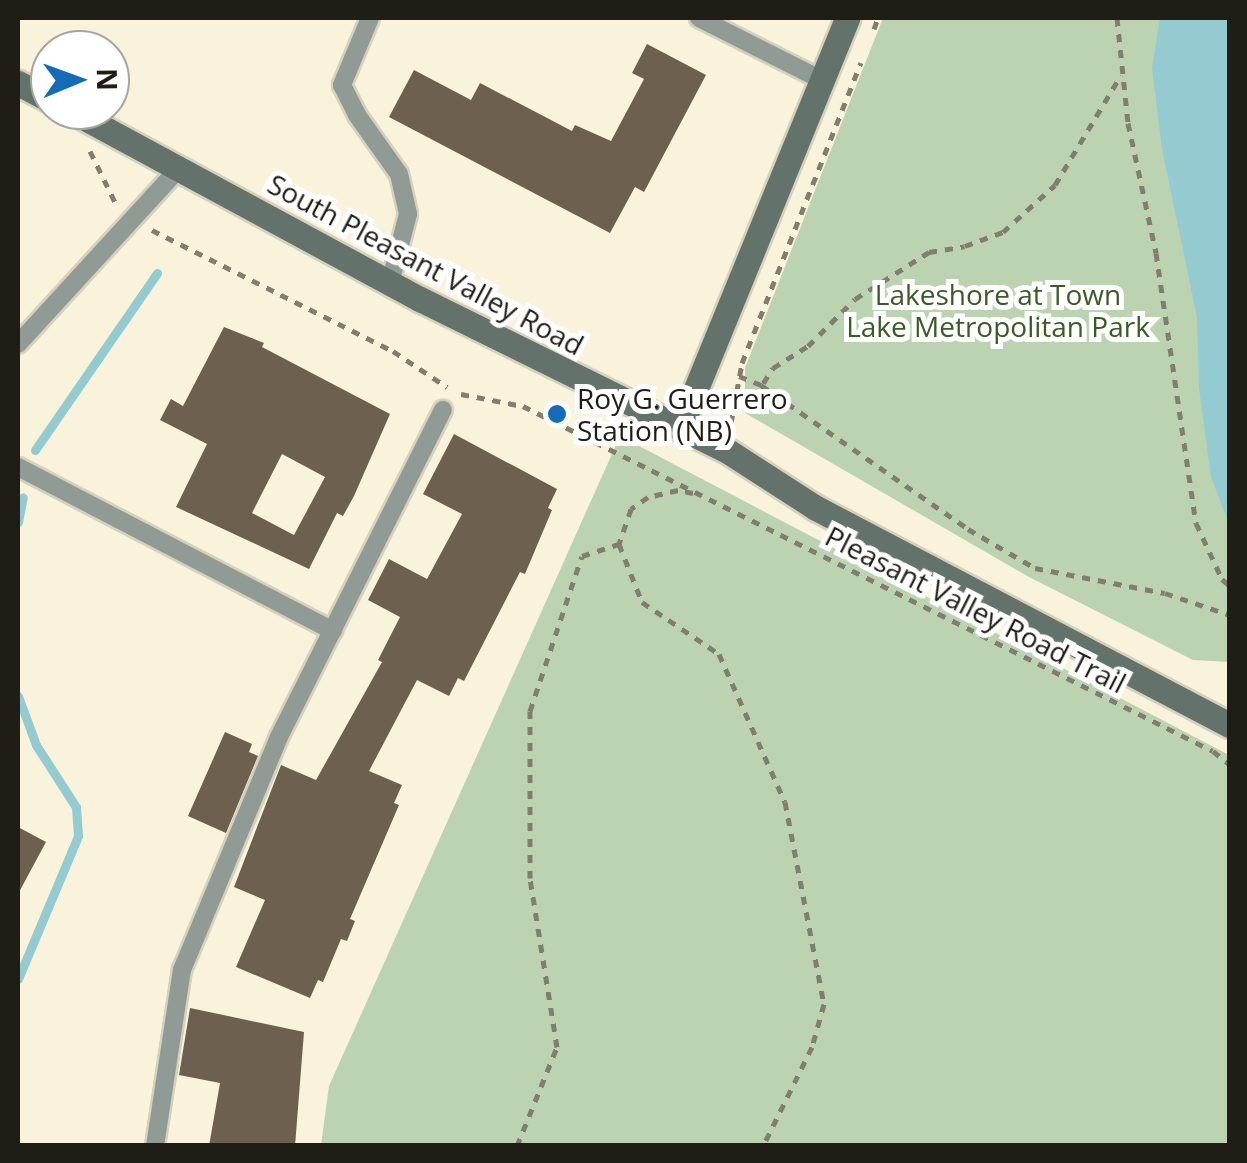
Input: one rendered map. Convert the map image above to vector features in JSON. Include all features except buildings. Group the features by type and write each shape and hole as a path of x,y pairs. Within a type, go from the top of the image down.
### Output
{"main road":[{"path":"680,428 847,18"},
{"name":"South Pleasant Valley Road","path":"109,130 390,284 726,450 816,508 1230,725"}],"lane":[{"path":"370,18 342,85 356,115 399,174 408,214 390,284"},
{"path":"699,18 822,80"},
{"path":"18,344 128,218 180,167"},
{"path":"156,1146 182,970 279,737 443,410"},
{"path":"18,467 333,631"}],"path":[{"path":"871,36 878,18"},
{"path":"1117,18 1122,73 1156,253 1196,523 1222,579 1230,586"},
{"path":"726,450 738,376 864,54"},
{"path":"746,410 773,368 808,346 870,290 929,252 965,246 1004,232 1055,184 1122,73"},
{"path":"81,136 128,218"},
{"name":"Pleasant Valley Road Trail","path":"128,218 393,351 468,398 523,406 1212,750 1230,765"},
{"path":"738,376 761,385 968,529 1035,568 1165,593 1230,614"},
{"path":"702,494 678,490 648,496 631,508 619,544 642,602 718,654 785,802 824,1004 812,1047 764,1146"},
{"path":"517,1146 557,1047 530,878 530,711 582,556 619,544"}],"green space":[{"name":"Lakeshore at Town Lake Metropolitan Park","path":"883,18 1184,18 1229,395 1229,662 1193,660 1029,577 745,413 745,368"},
{"path":"620,436 1229,755 1229,1145 321,1145 329,1086"}],"water":[{"path":"1160,18 1229,18 1229,524 1211,477 1199,388 1197,317 1162,149 1152,68"}],"waterway":[{"path":"35,450 157,273"},
{"path":"18,522 23,497"},
{"path":"18,696 36,745 76,807 78,836 18,979"}],"place":[{"name":"Roy G. Guerrero Station (NB)","path":"557,414"}]}
